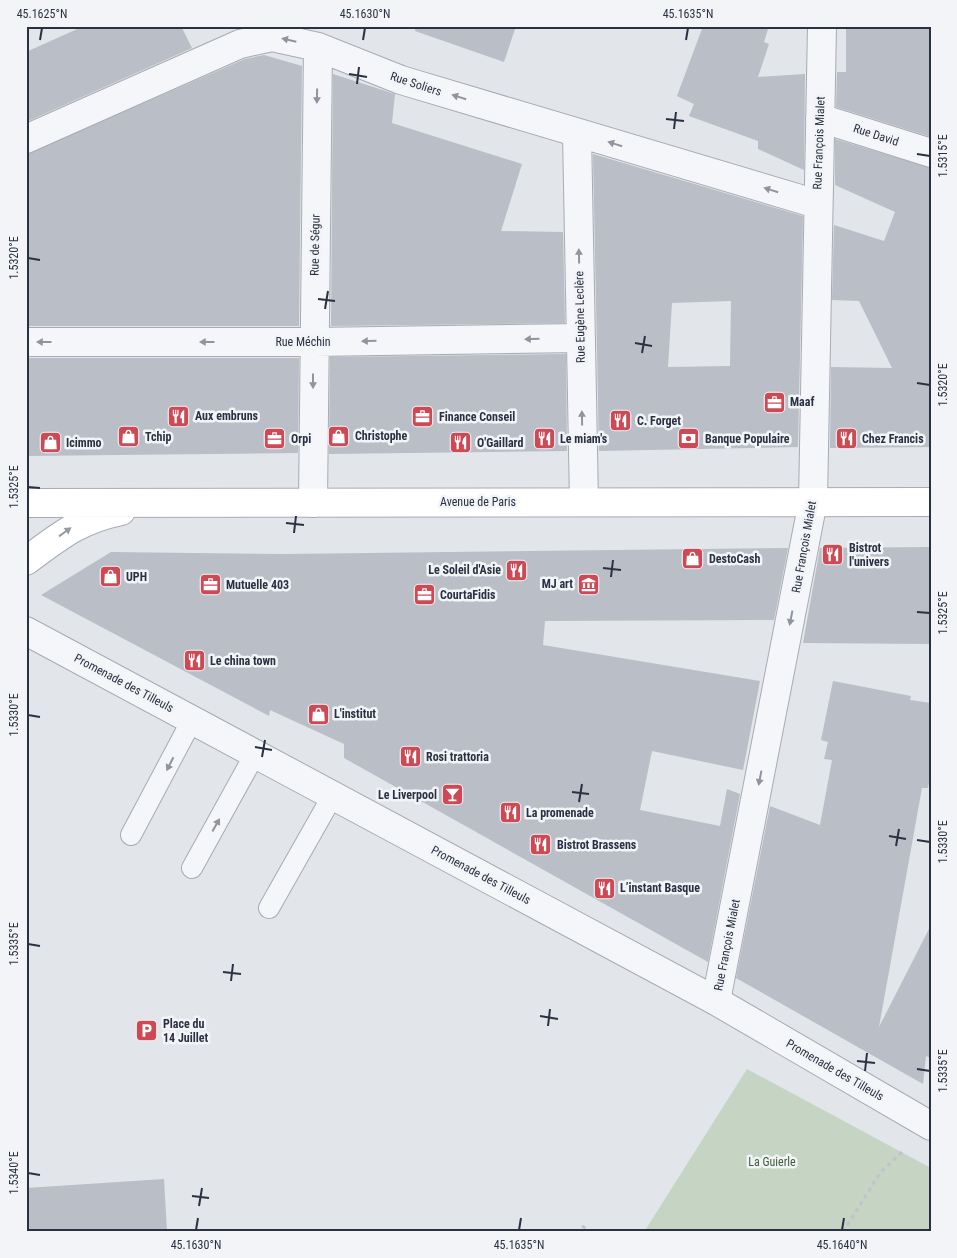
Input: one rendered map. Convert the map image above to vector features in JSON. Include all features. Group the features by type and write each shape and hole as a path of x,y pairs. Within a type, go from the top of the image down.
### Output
{"main road":[{"name":"Avenue de Paris","path":"26,503 931,502"},
{"path":"26,561 72,527 104,515 161,503"}],"street":[{"name":"Rue François Mialet","path":"716,1001 813,501 817,204 822,26"},
{"name":"Rue Soliers","path":"26,139 240,44 272,36 318,47 401,80 817,204"},
{"name":"Rue de Ségur","path":"313,502 318,47"},
{"name":"Rue David","path":"820,118 931,153"},
{"name":"Rue Eugène Leclère","path":"577,132 584,502"},
{"name":"Rue Méchin","path":"26,342 314,342 580,338"},
{"name":"Promenade des Tilleuls","path":"26,631 716,1001 930,1125"}],"lane":[{"path":"131,835 192,720"},
{"path":"192,868 255,754"},
{"path":"269,908 333,795"}],"path":[{"path":"843,1232 880,1173 930,1125"},
{"path":"582,1226 592,1232"}],"green space":[{"name":"La Guierle","path":"747,1069 931,1168 931,1232 644,1232"}],"building":[{"path":"84,26 181,26 192,48 26,122 26,52"},
{"path":"416,26 516,26 504,62 415,31"},
{"path":"703,26 769,26 764,42 769,44 758,77 805,74 804,170 758,149 758,141 689,116 694,104 677,96"},
{"path":"846,26 931,26 931,137 836,107 837,72 846,72"},
{"path":"264,55 302,66 299,326 26,326 26,154 245,59"},
{"path":"333,74 395,94 392,123 522,164 501,231 563,232 565,323 331,326"},
{"path":"835,139 931,168 931,447 830,448 831,367 892,368 859,301 832,300 834,225 884,241 895,212 835,185"},
{"path":"593,154 803,216 798,447 599,451","holes":["731,301 730,366 668,367 672,303"]},
{"path":"566,354 567,451 329,454 330,357"},
{"path":"26,358 299,358 298,453 26,456"},
{"path":"931,547 931,644 803,643 820,548"},
{"path":"788,548 774,620 545,621 543,645 760,681 743,770 652,751 640,810 720,826 727,789 740,794 708,962 344,758 344,744 270,710 269,716 41,595 111,552 286,554"},
{"path":"833,681 911,696 910,700 931,703 931,772 928,788 922,788 879,1027 931,925 931,1058 926,1056 923,1084 736,978 770,806 820,825 832,760 824,759 828,742 821,740"},
{"path":"164,1179 167,1232 26,1232 26,1188"}],"place":[{"name":"Maaf","path":"774,402"},
{"name":"Aux embruns","path":"179,416"},
{"name":"Finance Conseil","path":"423,417"},
{"name":"C. Forget","path":"621,421"},
{"name":"Christophe","path":"339,436"},
{"name":"Tchip","path":"129,437"},
{"name":"Orpi","path":"275,439"},
{"name":"Le miam's","path":"544,439"},
{"name":"Banque Populaire","path":"689,439"},
{"name":"Chez Francis","path":"846,439"},
{"name":"Icimmo","path":"50,443"},
{"name":"O'Gaillard","path":"461,443"},
{"name":"Bistrot l'univers","path":"833,555"},
{"name":"DestoCash","path":"693,559"},
{"name":"Le Soleil d'Asie","path":"517,570"},
{"name":"UPH","path":"110,577"},
{"name":"MJ art","path":"589,584"},
{"name":"Mutuelle 403","path":"210,585"},
{"name":"CourtaFidis","path":"424,595"},
{"name":"Le china town","path":"194,661"},
{"name":"L'institut","path":"318,714"},
{"name":"Rosi trattoria","path":"410,757"},
{"name":"Le Liverpool","path":"453,795"},
{"name":"La promenade","path":"510,813"},
{"name":"Bistrot Brassens","path":"541,845"},
{"name":"L’instant Basque","path":"604,888"},
{"name":"Place du 14 Juillet","path":"147,1031"}]}
